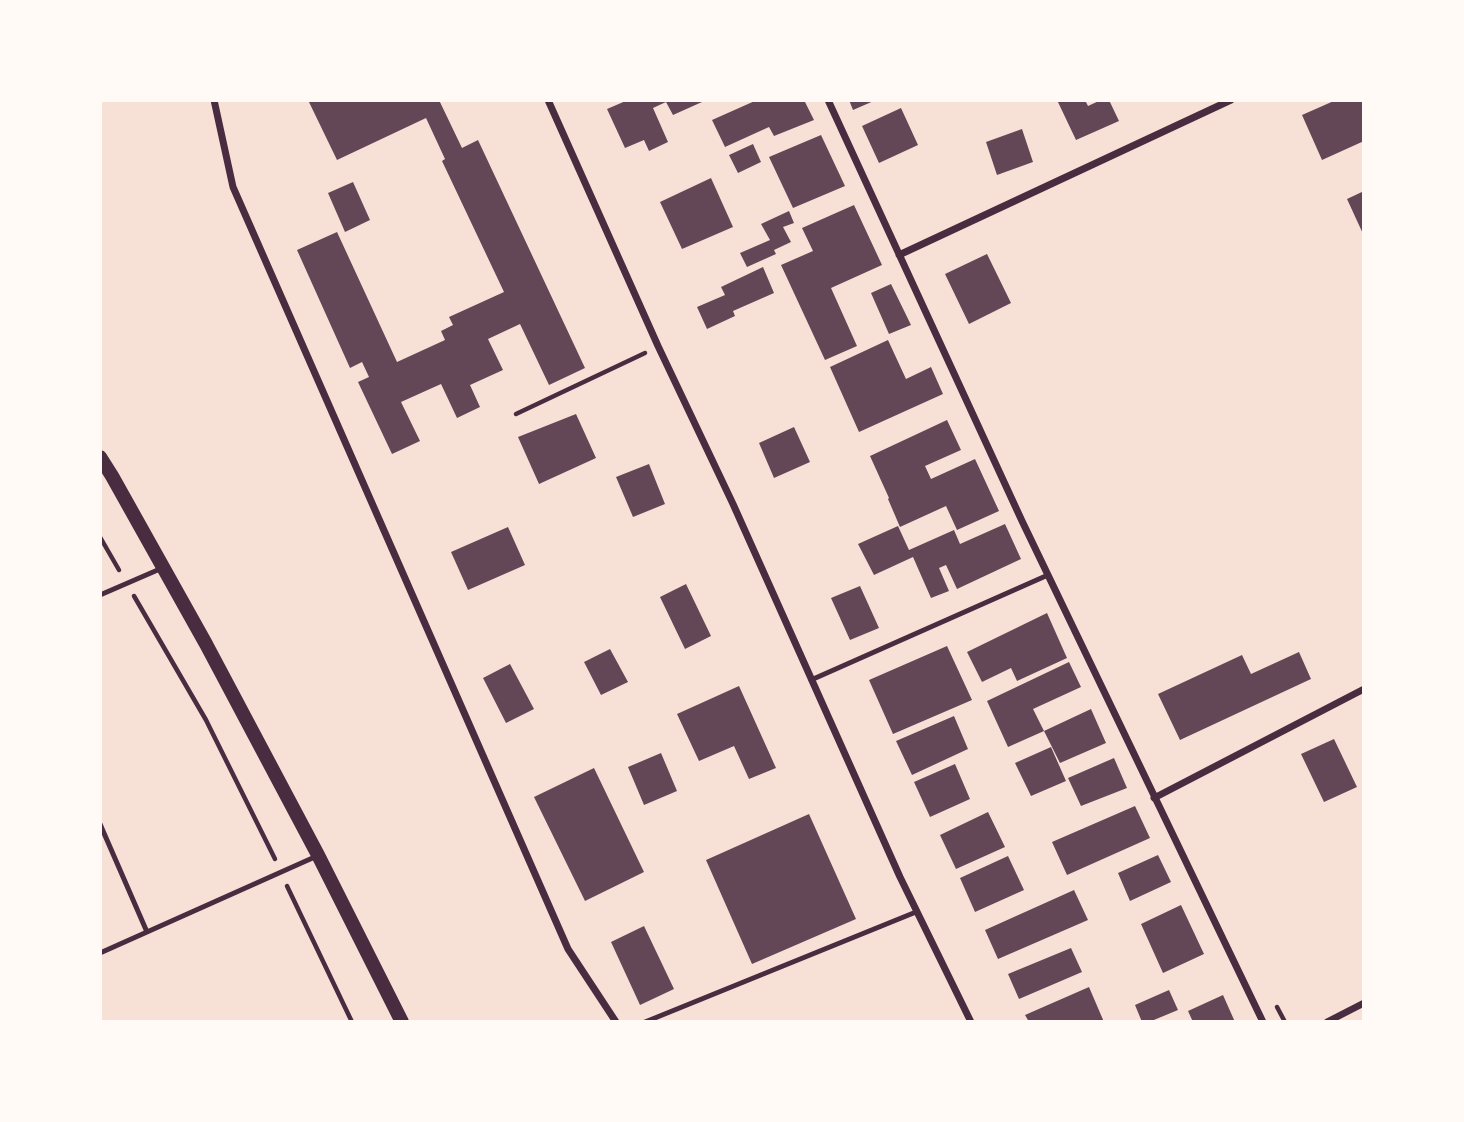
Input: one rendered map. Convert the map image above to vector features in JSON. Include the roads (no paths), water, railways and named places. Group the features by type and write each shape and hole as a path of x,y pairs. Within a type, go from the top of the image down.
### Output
{"main road":[{"path":"100,457 206,644 318,855 402,1022"}],"street":[{"path":"214,100 238,200 568,949 616,1022"},
{"path":"548,100 916,912 971,1022"},
{"path":"828,100 1048,575 1263,1022"},
{"path":"899,255 1231,100"},
{"path":"1154,798 1364,690"},
{"path":"1327,1022 1364,1003"}],"lane":[{"path":"100,595 163,567"},
{"path":"811,680 1048,575"},
{"path":"100,824 147,932"},
{"path":"100,953 318,855"},
{"path":"645,1022 916,912"}]}
